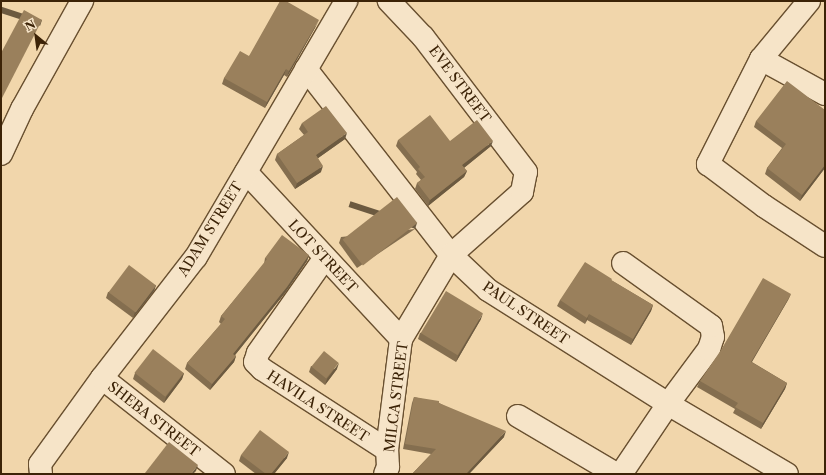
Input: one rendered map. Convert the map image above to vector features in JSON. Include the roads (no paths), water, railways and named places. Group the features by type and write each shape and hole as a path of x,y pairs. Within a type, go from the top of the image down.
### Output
{"street":[{"path":"1,154 22,109 82,1"},
{"name":"ADAM STREET","path":"40,469 102,378 196,257 346,1"},
{"name":"EVE STREET","path":"389,1 423,36 526,172"},
{"path":"809,1 762,59 708,164 764,206 825,246"},
{"path":"762,59 825,94"},
{"name":"PAUL STREET","path":"306,69 451,255 488,290 668,404 787,474"},
{"name":"LOT STREET","path":"246,172 324,259 401,339"},
{"name":"MILCA STREET","path":"384,474 388,467 387,450 401,339 451,255 522,192 526,172"},
{"name":"HAVILA STREET","path":"324,259 258,353 255,362 262,369 387,450"},
{"path":"621,474 708,348 713,337 711,326 623,263"},
{"name":"SHEBA STREET","path":"102,378 224,474"},
{"path":"518,416 616,474"}]}
